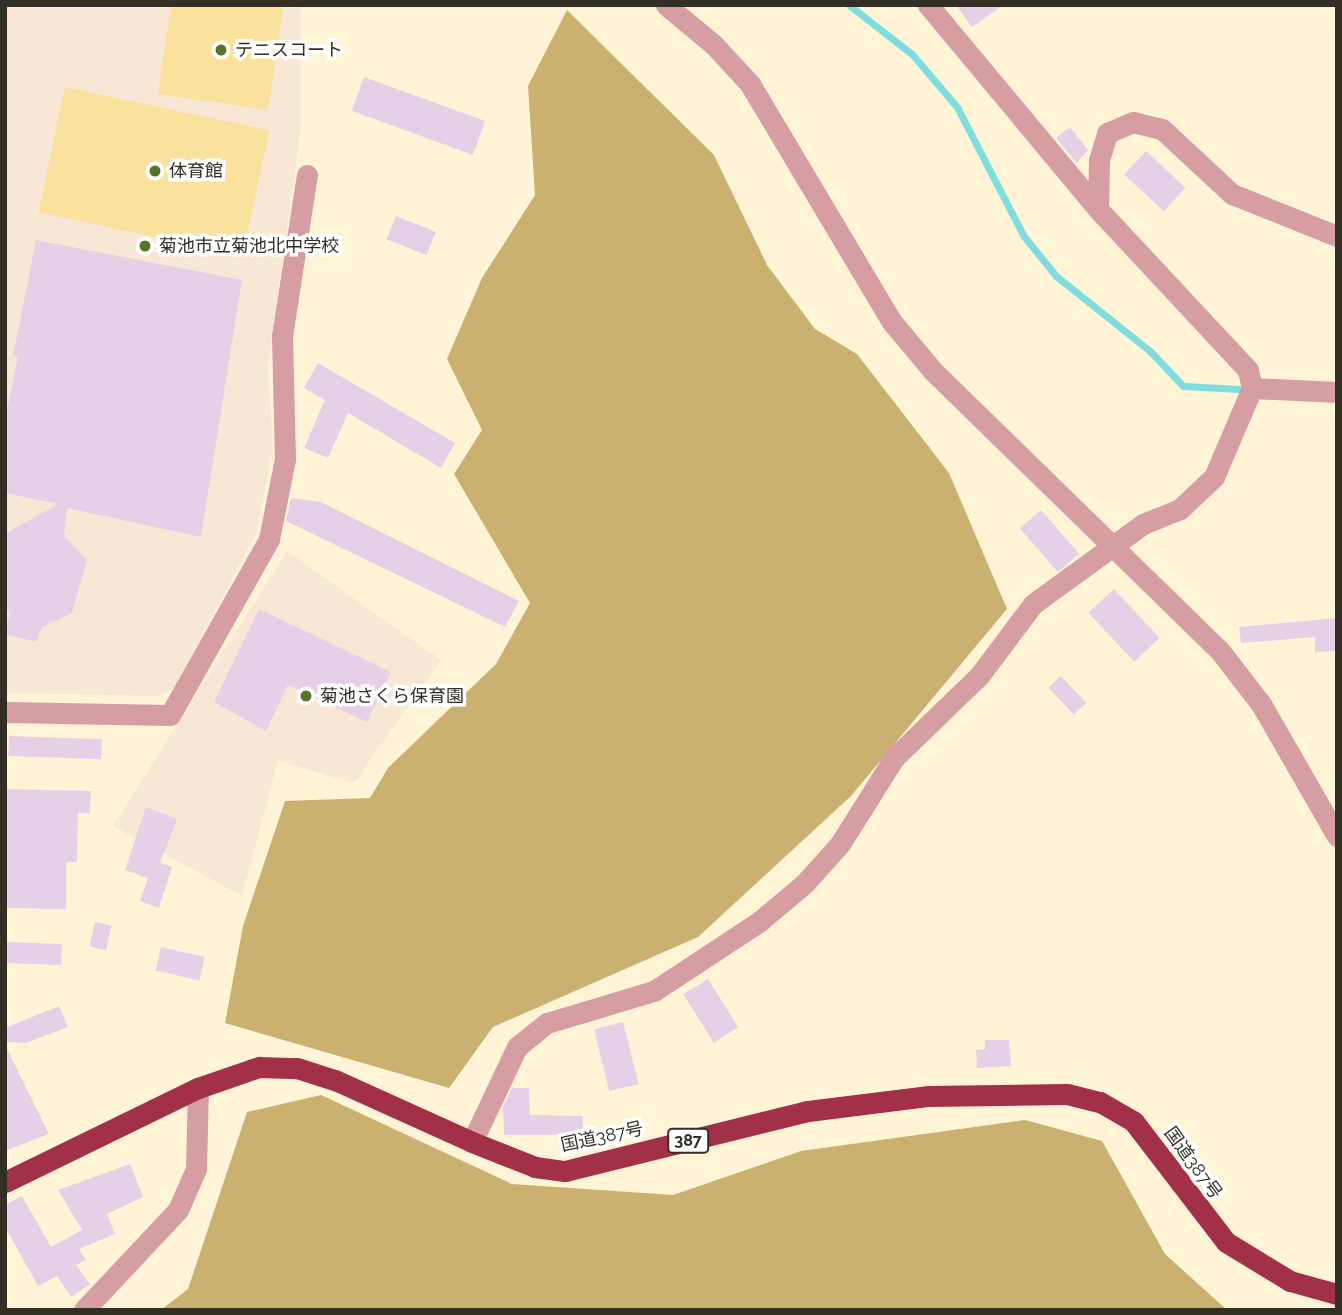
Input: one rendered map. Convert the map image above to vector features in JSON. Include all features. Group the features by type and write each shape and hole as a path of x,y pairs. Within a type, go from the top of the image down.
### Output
{"highway":[{"name":"国道387号","path":"5,1182 198,1088 260,1067 297,1068 335,1080 472,1142 535,1167 565,1171 808,1111 929,1096 1067,1094 1100,1102 1134,1122 1226,1242 1290,1281 1337,1294"}],"street":[{"path":"666,5 714,45 750,83 892,322 973,414 1113,545 1220,651 1261,705 1337,836"},
{"path":"472,1142 517,1047 547,1023 654,991 760,920 805,883 840,844 894,758 979,676 1033,604 1143,524 1180,509 1214,477 1252,388 1248,370 1098,209 928,5"},
{"path":"1098,209 1099,160 1107,133 1133,122 1162,130 1232,194 1337,236"},
{"path":"5,712 170,715 269,539 285,459 282,336 307,175"},
{"path":"1252,388 1337,392"},
{"path":"84,1310 178,1210 196,1169 198,1088"}],"shaded area":[{"name":"菊池市立菊池北中学校","path":"5,5 301,5 301,127 268,366 273,445 257,531 175,687 160,696 5,693"},
{"name":"テニスコート","path":"171,5 283,5 268,110 158,94"},
{"path":"567,10 714,155 767,265 815,329 857,354 949,473 1007,609 851,796 698,937 493,1027 449,1088 225,1023 243,926 285,801 370,798 388,768 496,664 530,603 454,474 482,430 447,359 482,278 535,195 528,86"},
{"name":"体育館","path":"65,87 269,130 243,256 38,212"},
{"name":"菊池さくら保育園","path":"287,551 441,660 354,783 278,761 242,896 113,826"},
{"path":"321,1095 512,1184 673,1195 801,1151 1025,1120 1102,1141 1165,1254 1227,1310 161,1310 188,1289 247,1112"}],"building":[{"path":"956,5 1004,5 972,27"},
{"path":"364,77 485,121 473,155 352,111"},
{"path":"1070,127 1088,150 1077,163 1056,138"},
{"path":"1146,151 1185,188 1164,211 1124,174"},
{"path":"396,216 436,232 427,255 387,239"},
{"path":"36,240 242,280 201,537 67,508 64,536 87,560 72,613 42,627 36,642 5,634 10,613 5,608 5,534 58,504 5,493 5,420 18,357 13,356"},
{"path":"318,363 455,443 441,468 348,413 328,458 304,448 325,400 304,388"},
{"path":"291,498 321,502 519,601 505,627 286,521"},
{"path":"1041,510 1079,554 1058,572 1020,528"},
{"path":"1114,589 1160,638 1134,662 1088,613"},
{"path":"259,609 391,672 367,722 288,685 266,731 214,702"},
{"path":"1337,618 1337,651 1315,652 1315,637 1241,643 1239,627"},
{"path":"1061,676 1086,703 1074,715 1049,688"},
{"path":"9,736 102,739 101,759 8,756"},
{"path":"5,789 91,791 90,813 78,813 77,862 66,862 66,909 5,908"},
{"path":"146,807 177,819 160,863 172,867 159,908 140,901 148,878 125,870"},
{"path":"95,922 112,926 106,950 89,946"},
{"path":"5,942 62,944 61,965 5,963"},
{"path":"161,947 205,957 199,981 156,970"},
{"path":"708,979 738,1027 714,1043 683,994"},
{"path":"59,1006 68,1027 26,1043 5,1042 5,1028"},
{"path":"623,1022 638,1084 609,1091 594,1029"},
{"path":"985,1040 1009,1040 1011,1066 977,1068 976,1050 985,1049"},
{"path":"5,1045 49,1134 5,1151"},
{"path":"512,1088 529,1088 530,1115 583,1116 582,1135 504,1135 503,1107"},
{"path":"130,1164 143,1197 107,1214 115,1234 79,1249 86,1260 76,1265 90,1284 71,1297 57,1276 38,1286 5,1227 5,1205 22,1196 51,1247 82,1230 58,1190"}],"waterway":[{"path":"849,5 912,54 957,107 1023,235 1056,276 1150,351 1183,386 1239,389"}],"place":[{"name":"テニスコート","path":"221,50"},
{"name":"体育館","path":"155,171"},
{"name":"菊池市立菊池北中学校","path":"145,246"},
{"name":"菊池さくら保育園","path":"306,696"}]}
